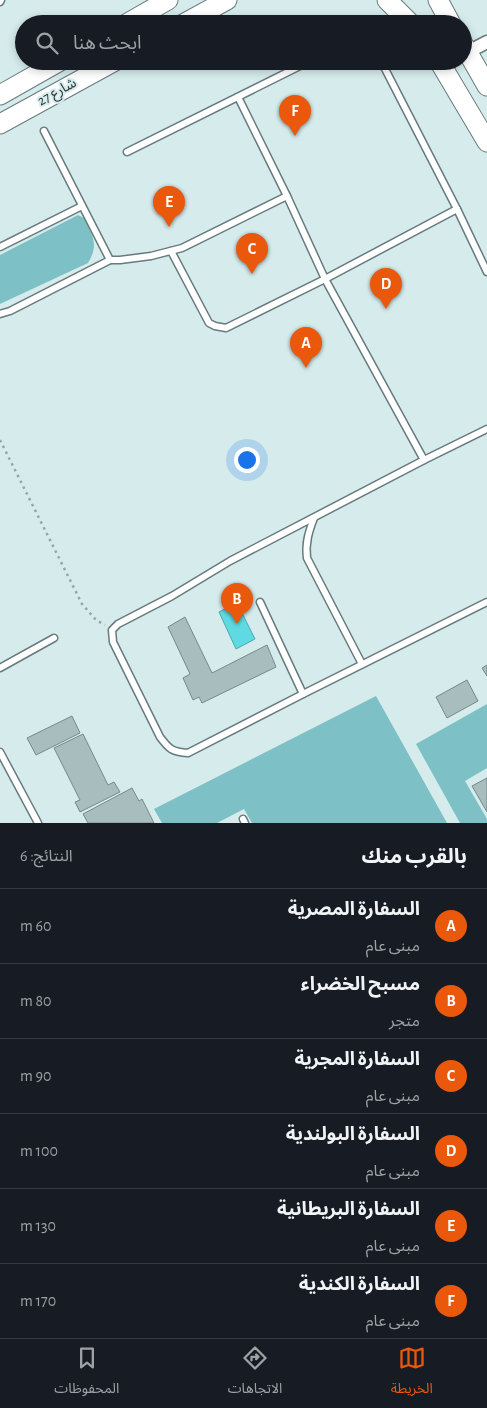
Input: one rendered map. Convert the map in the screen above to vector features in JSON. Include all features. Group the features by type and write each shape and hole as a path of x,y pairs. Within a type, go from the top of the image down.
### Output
{"main road":[{"path":"142,15 168,0"},
{"path":"200,15 227,0"},
{"path":"387,0 403,15"},
{"path":"398,0 407,15"},
{"path":"438,0 446,15"},
{"path":"472,59 487,86"},
{"name":"شارع 27","path":"0,95 44,70"},
{"name":"شارع 27","path":"0,124 98,70"},
{"path":"444,70 487,142"}],"street":[{"path":"472,46 487,42"}],"lane":[{"path":"127,152 292,70"},
{"path":"386,70 487,272"},
{"path":"238,97 287,196 325,279 424,460"},
{"path":"44,131 110,260"},
{"path":"0,314 10,311 110,260 151,256 182,248 287,196"},
{"path":"0,247 82,206"},
{"path":"171,251 209,323 226,328 457,210"},
{"path":"487,429 230,562 172,596 118,624 112,630 113,642 167,747 176,752 188,753 487,602"},
{"path":"314,518 307,539 307,558 362,664"},
{"path":"260,602 303,694"},
{"path":"0,668 54,638"},
{"path":"0,752 38,823"}],"path":[{"path":"0,440 82,604 96,620 112,630"}],"shaded area":[{"path":"78,215 84,218 94,241 93,251 88,263 0,304 0,255"},
{"path":"237,603 255,639 236,649 219,612"},
{"path":"376,696 447,823 252,823 244,809 217,823 162,823 154,809"},
{"path":"487,704 487,768 465,781 487,819 487,823 460,823 416,744"}],"building":[{"path":"185,617 212,673 267,645 276,667 202,703 199,697 193,700 183,678 190,674 168,627"},
{"path":"487,665 487,676 482,668"},
{"path":"467,680 478,701 447,718 436,697"},
{"path":"72,716 80,733 36,755 27,738"},
{"path":"83,734 108,785 114,782 120,792 80,812 75,802 80,800 54,748"},
{"path":"487,778 487,812 472,786"},
{"path":"132,788 139,801 142,799 154,823 88,823 83,814"}],"place":[{"name":"السفارة الكندية","path":"295,136"},
{"name":"السفارة البريطانية","path":"169,227"},
{"name":"السفارة المجرية","path":"252,274"},
{"name":"السفارة البولندية","path":"386,309"},
{"name":"السفارة المصرية","path":"306,368"},
{"name":"مسبح الخضراء","path":"237,624"}]}
